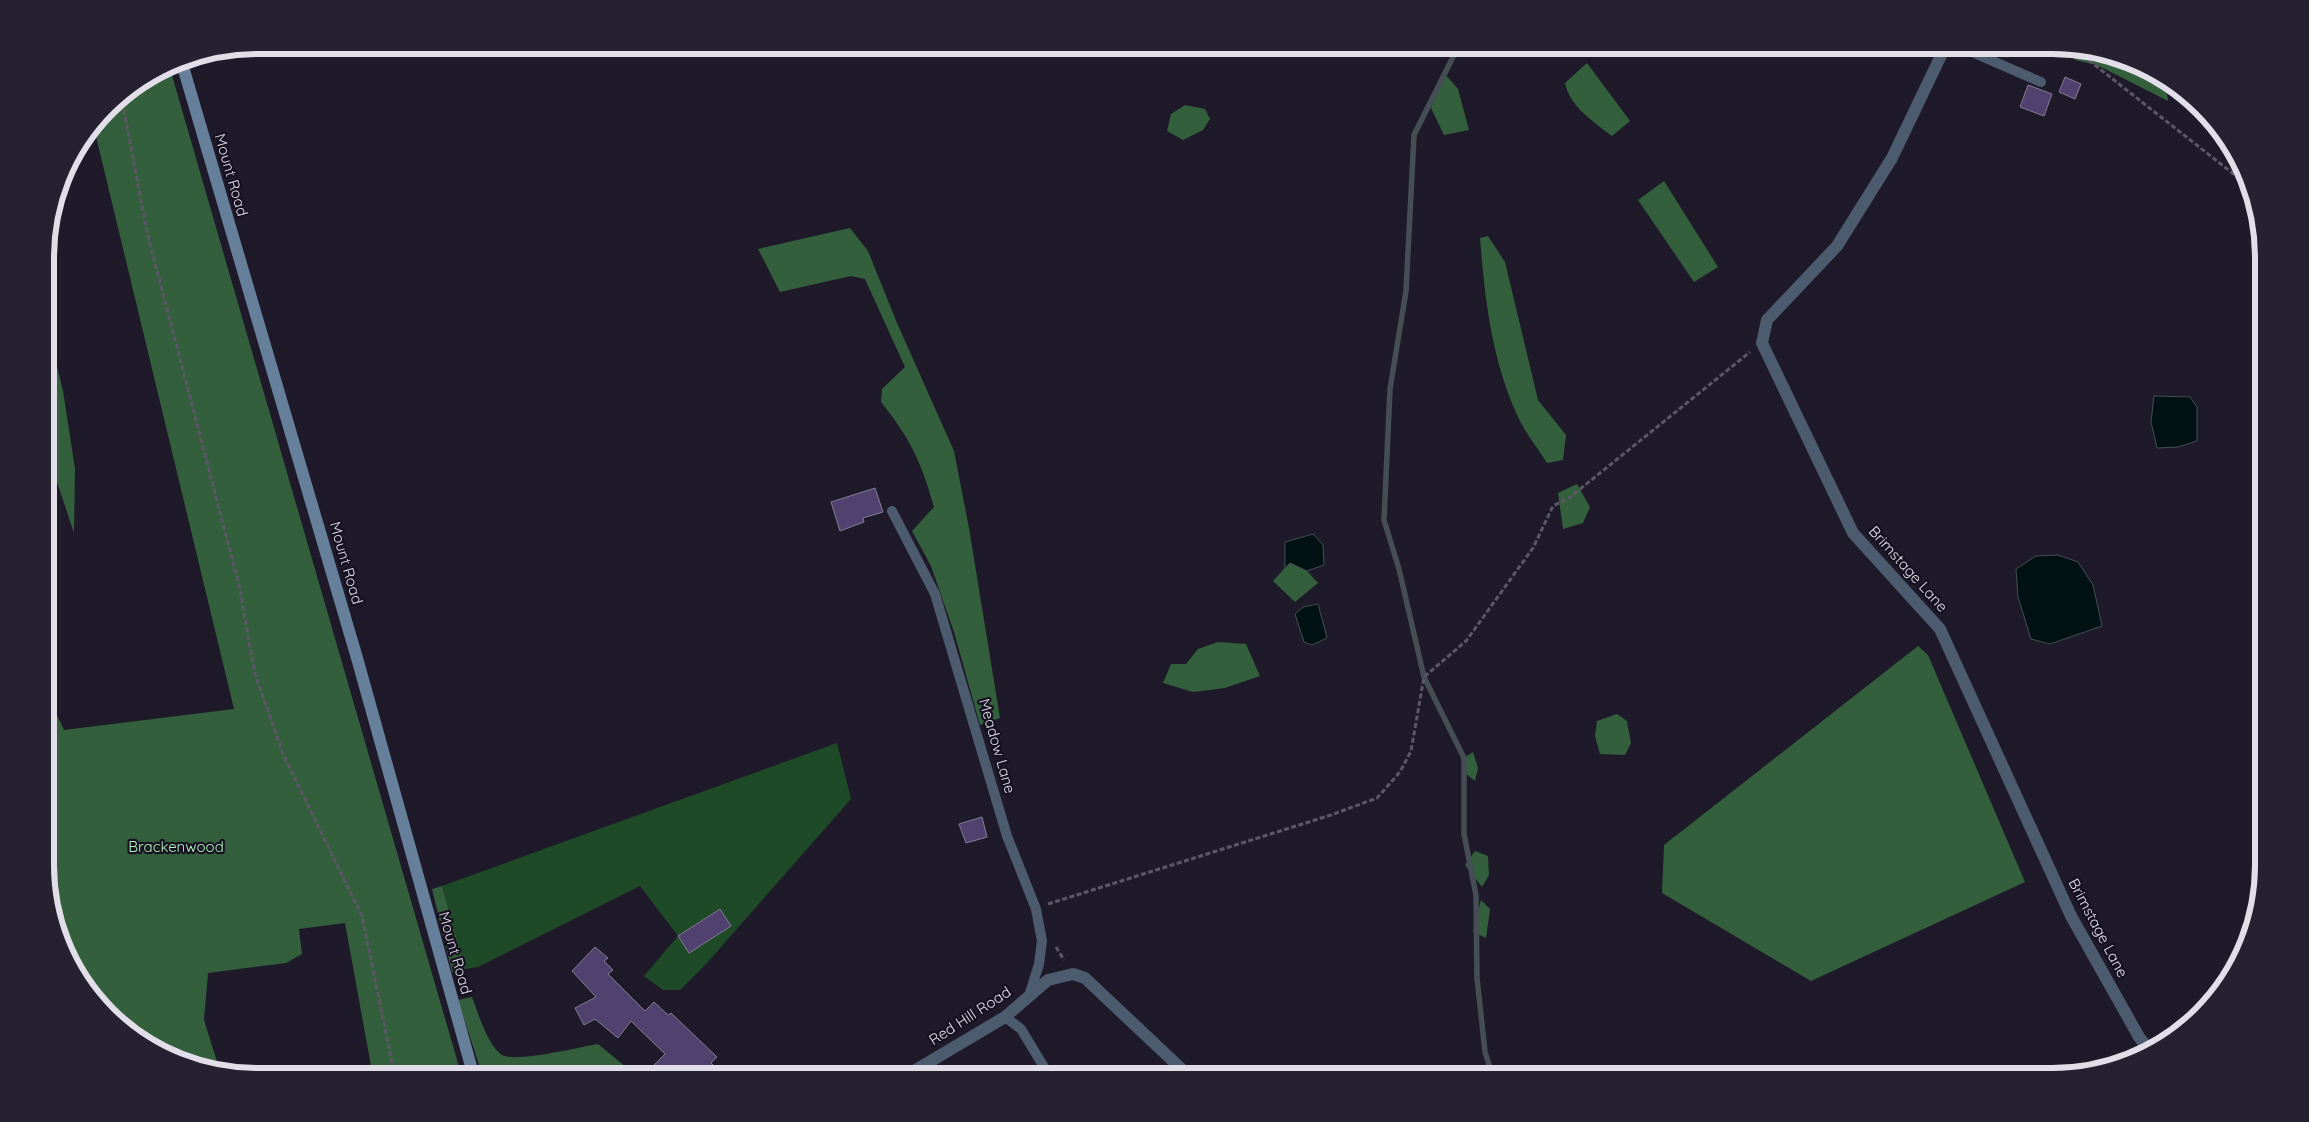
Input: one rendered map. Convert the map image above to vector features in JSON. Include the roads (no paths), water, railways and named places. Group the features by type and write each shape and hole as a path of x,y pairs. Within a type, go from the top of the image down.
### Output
{"main road":[{"name":"Mount Road","path":"183,68 356,658 471,1068"}],"street":[{"name":"Brimstage Lane","path":"1942,54 1892,158 1837,246 1767,320 1762,342 1853,533 1940,629 2071,916 2145,1045"},
{"name":"Red Hill Road","path":"919,1068 1005,1017 1048,980 1073,974 1085,978 1180,1068"}],"lane":[{"path":"1977,54 2041,82"},
{"name":"Meadow Lane","path":"892,511 935,594 1007,836 1036,909 1042,940 1039,964 1029,996"},
{"path":"1005,1017 1021,1029 1045,1068"}],"waterway":[{"path":"1454,54 1414,135 1406,291 1390,389 1384,520 1399,569 1424,677 1464,758 1464,834 1476,895 1477,978 1485,1052 1490,1068"}],"park label":[{"name":"Brackenwood","path":"176,847"}]}
